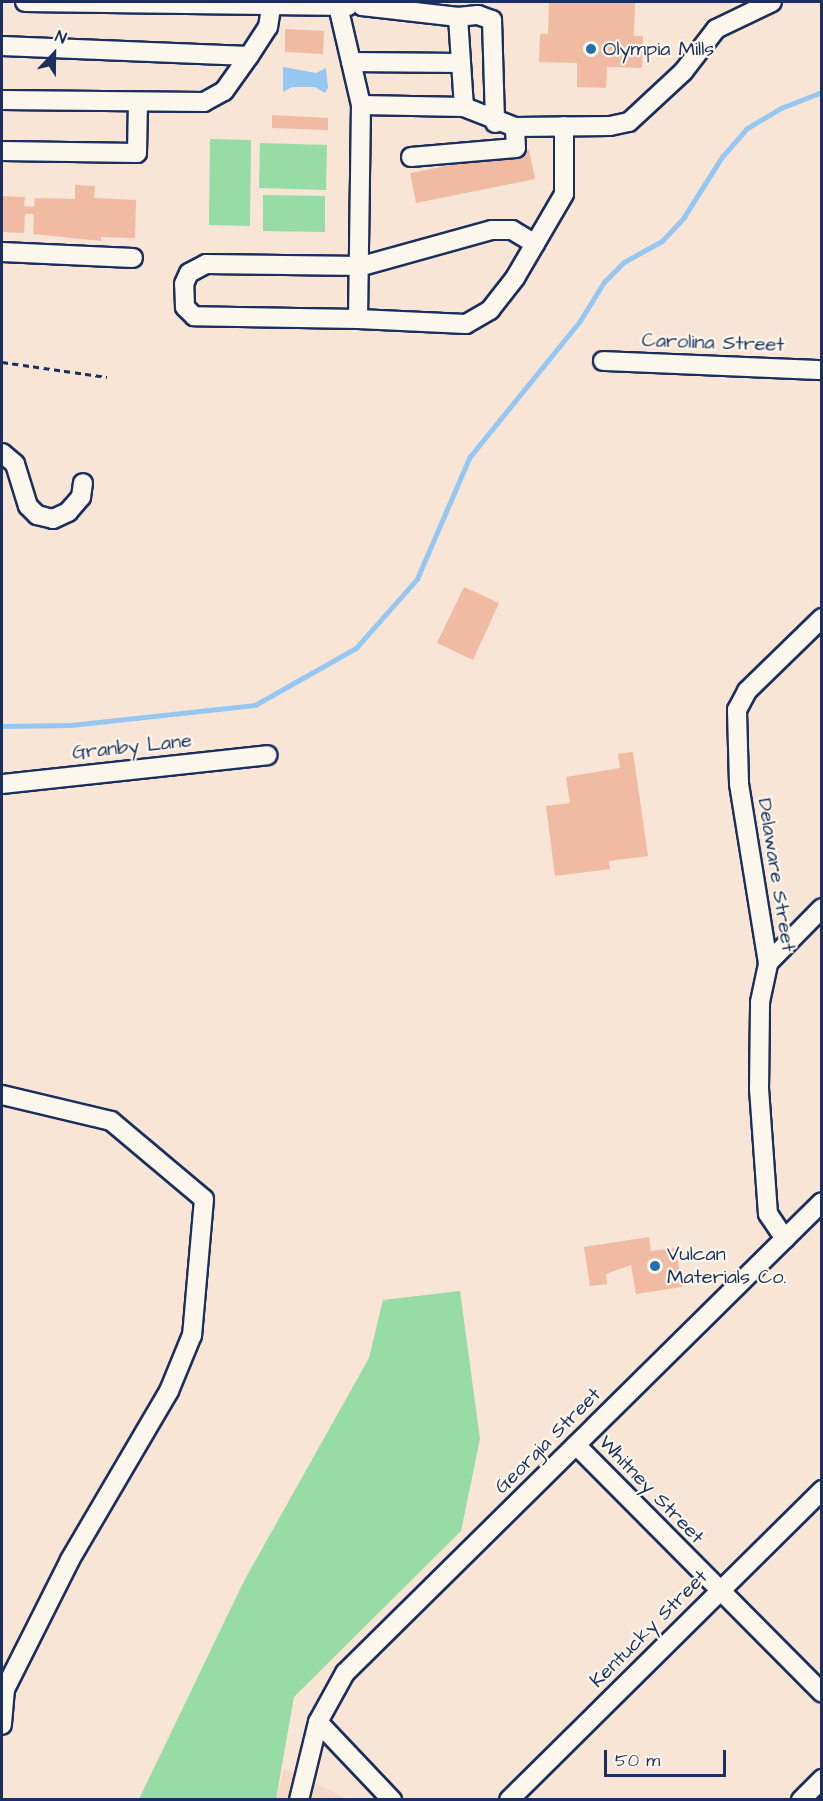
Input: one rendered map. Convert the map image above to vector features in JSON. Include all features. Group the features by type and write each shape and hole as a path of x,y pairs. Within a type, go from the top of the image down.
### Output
{"street":[{"path":"25,2 272,3 338,6 362,4 458,17 478,15 492,20 495,123"},
{"path":"361,105 464,107 495,123 515,127 629,122 683,72 716,29 772,2"},
{"path":"2,100 195,104 215,98 249,56 268,27 272,3"},
{"path":"338,6 361,105 362,266 358,319"},
{"path":"458,17 464,107"},
{"path":"2,46 249,56"},
{"path":"351,62 461,63"},
{"path":"2,151 137,153 138,102"},
{"path":"535,244 512,230 492,230 362,266 206,264 189,273 184,284 185,307 194,316 358,319 466,324 489,310 535,244 564,194 564,126"},
{"path":"411,156 516,148 515,127"},
{"path":"2,252 133,258"},
{"name":"Carolina Street","path":"603,362 822,370"},
{"path":"2,453 15,464 28,506 37,515 53,519 69,512 81,497 83,483"},
{"name":"Delaware Street","path":"784,1239 768,1214 759,1089 760,1002 768,963 739,783 737,710 747,691 822,618"},
{"name":"Granby Lane","path":"2,784 267,755"},
{"path":"768,963 822,908"},
{"path":"2,1095 111,1121 204,1199 192,1335 169,1391 70,1560 5,1689 2,1725"},
{"name":"Georgia Street","path":"299,1800 318,1722 345,1673 822,1202"},
{"name":"Whitney Street","path":"576,1445 719,1592 822,1693"},
{"name":"Kentucky Street","path":"509,1800 822,1490"},
{"path":"318,1722 392,1800"},
{"path":"801,1800 822,1779"}],"path":[{"path":"2,362 107,377"}],"shaded area":[{"path":"284,1768 348,1799 276,1800"}],"green space":[{"path":"210,139 251,140 250,226 209,225"},
{"path":"260,143 327,145 326,190 259,188"},
{"path":"263,195 325,196 325,232 263,231"},
{"path":"460,1291 480,1439 461,1531 294,1697 276,1799 139,1799 244,1581 369,1358 383,1300"}],"water":[{"path":"283,67 316,73 326,68 328,88 325,93 315,87 292,87 283,92"}],"building":[{"name":"Olympia Mills","path":"549,2 635,2 634,36 643,36 642,68 607,67 606,88 577,87 577,63 539,62 540,34 548,34"},
{"path":"285,29 324,31 323,54 285,52"},
{"path":"272,115 328,118 328,130 272,128"},
{"path":"529,150 535,179 416,203 410,173"},
{"path":"75,185 95,186 94,198 136,200 135,238 101,237 101,241 33,234 34,214 25,214 24,233 2,232 2,196 25,197 24,206 34,207 35,198 75,199"},
{"path":"464,587 499,603 473,660 437,643"},
{"path":"633,752 648,856 609,861 610,869 555,876 546,806 570,803 566,777 620,768 618,754"},
{"name":"Vulcan Materials Co.","path":"649,1237 651,1251 676,1248 682,1287 636,1294 631,1265 606,1274 607,1284 590,1286 584,1247"}],"waterway":[{"path":"2,726 71,725 255,705 356,648 417,579 469,458 580,321 604,282 624,262 662,241 684,217 722,157 746,129 781,108 822,92"}],"place":[{"name":"Olympia Mills","path":"591,49"},
{"name":"Vulcan Materials Co.","path":"655,1266"}]}
